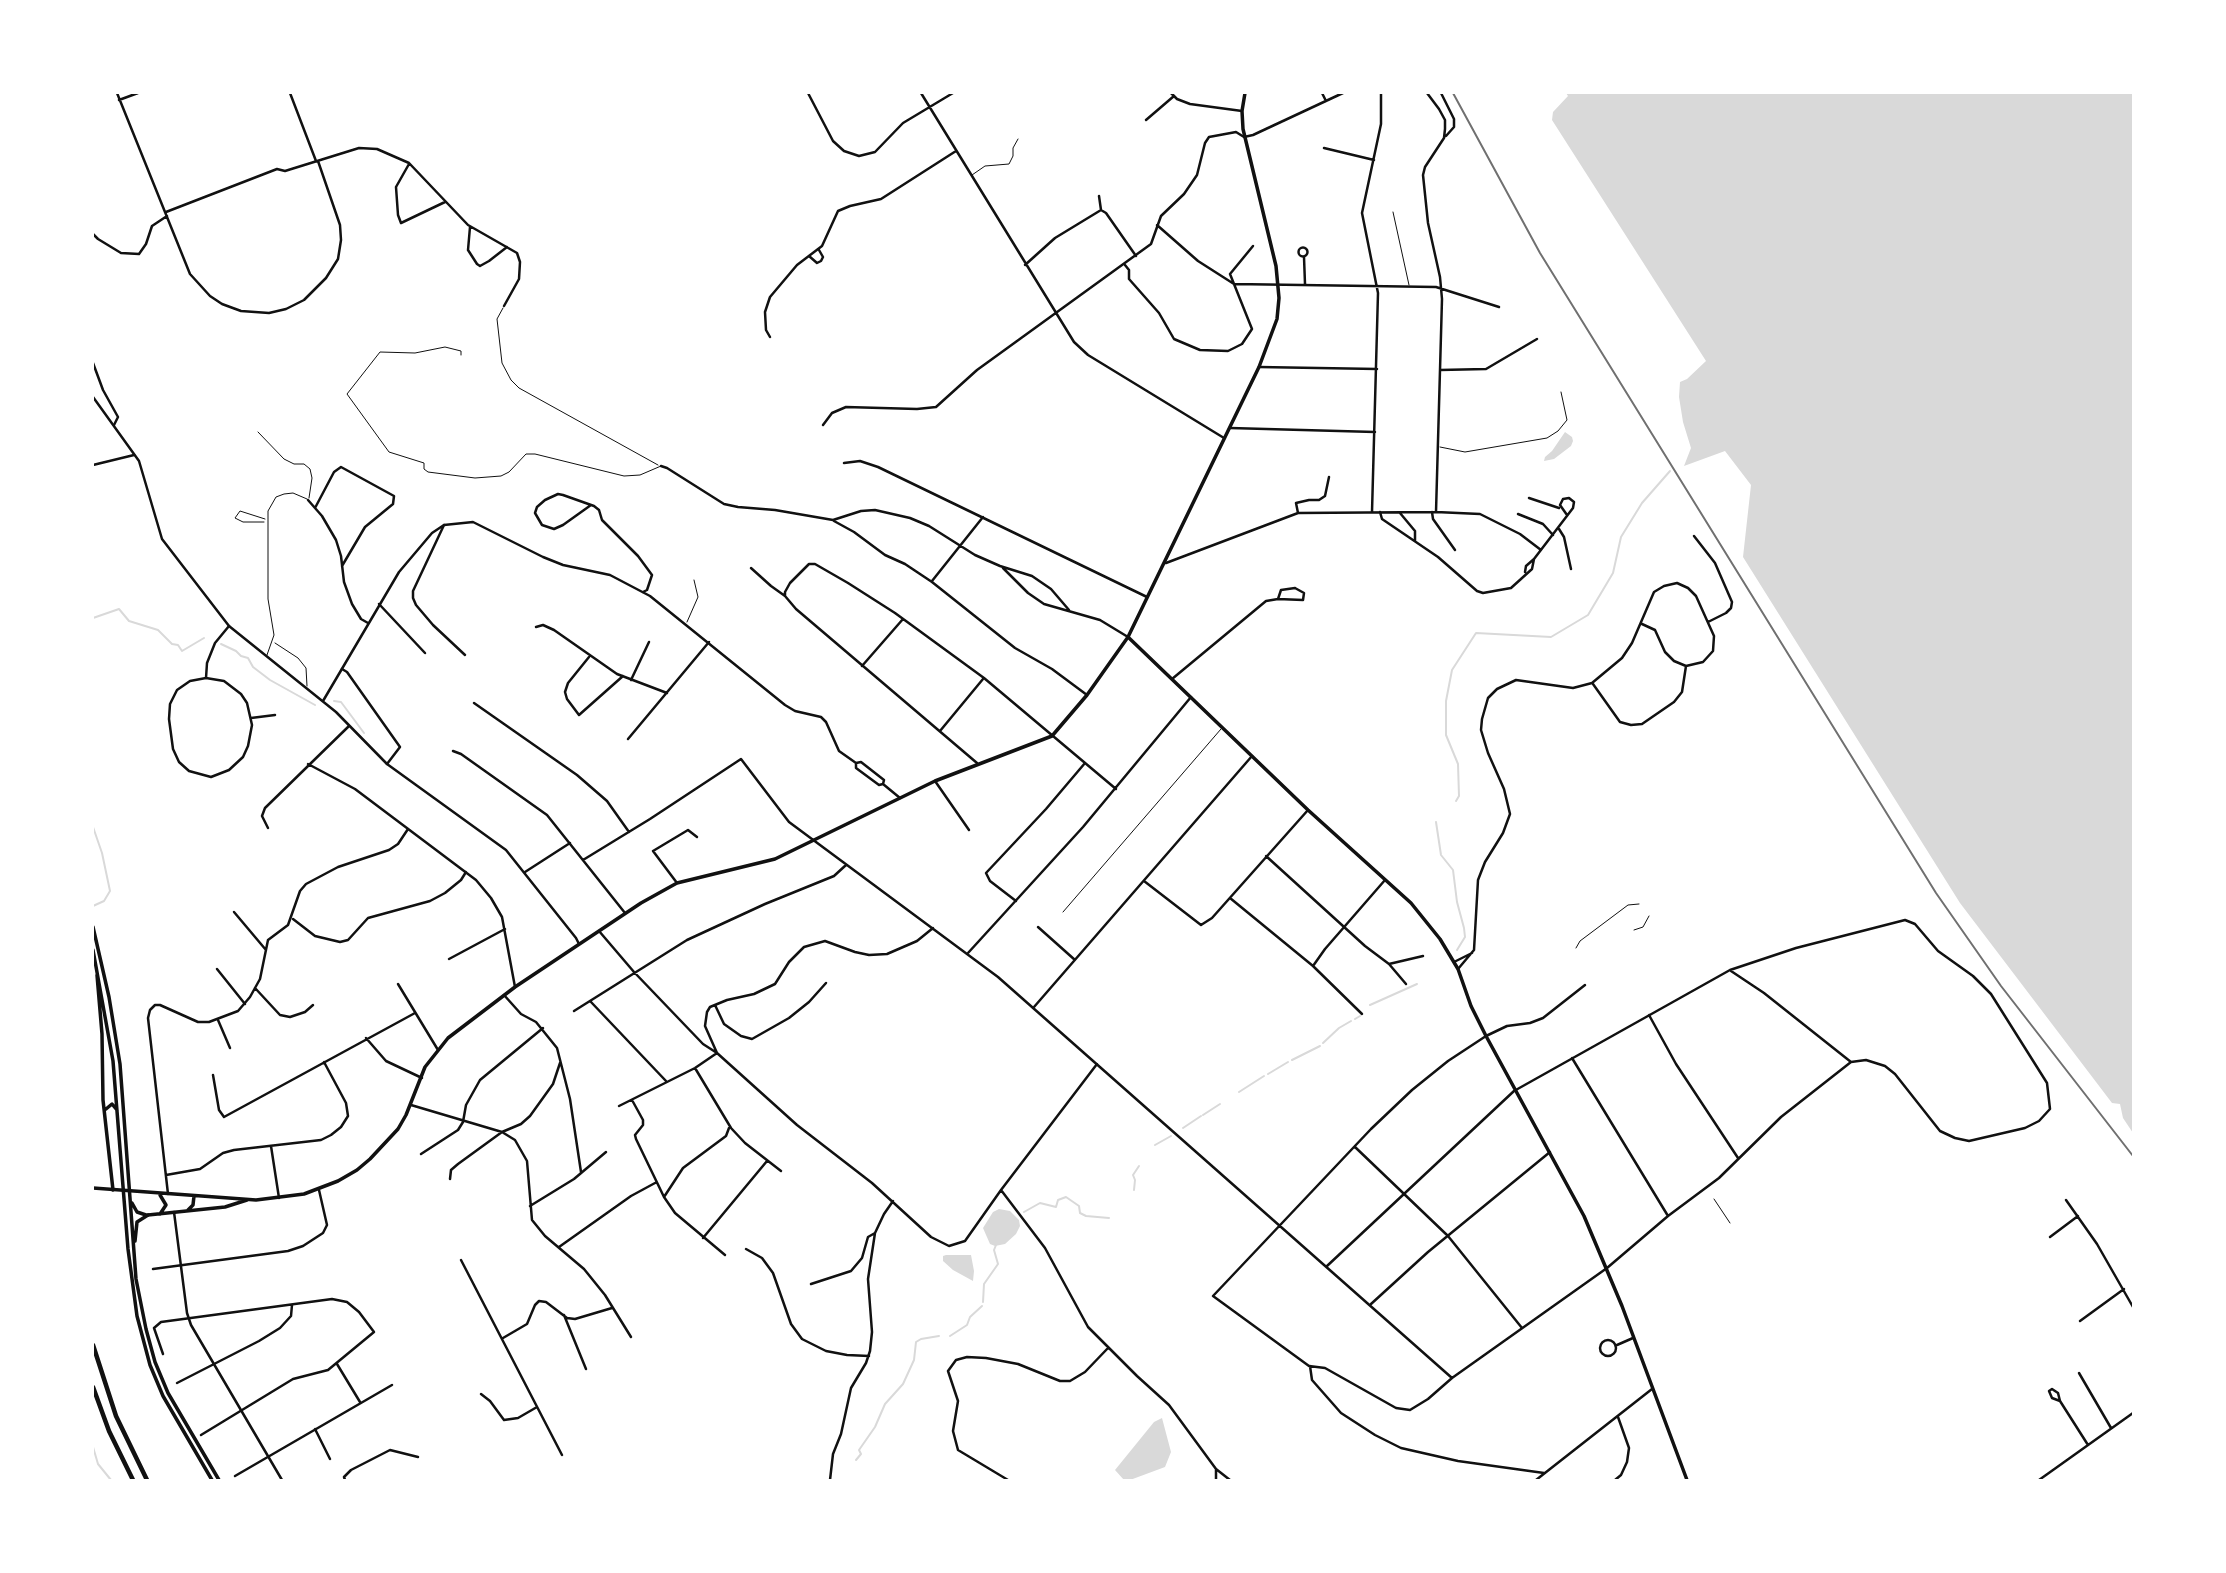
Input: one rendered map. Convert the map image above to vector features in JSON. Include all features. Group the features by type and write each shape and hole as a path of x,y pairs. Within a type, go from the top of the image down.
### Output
{"highway":[{"path":"93,1345 113,1408 147,1480"},
{"path":"93,1387 109,1431 133,1480"}],"main road":[{"path":"93,1188 113,1187 134,1192 249,1200 279,1198 319,1190 348,1176 370,1159 398,1129 411,1105 425,1067 448,1038 515,987 625,914 677,883 775,859 935,780 1052,736 1087,695 1128,637 1230,428 1277,319 1278,283 1244,137 1242,111 1245,93"},
{"path":"1128,637 1385,880 1427,923 1454,962 1486,1037 1584,1216 1607,1268 1688,1480"},
{"path":"93,927 109,997 118,1056 135,1262 144,1321 158,1370 176,1408 219,1480"},
{"path":"93,950 110,1035 128,1249 139,1324 150,1365 163,1396 212,1480"},
{"path":"95,959 113,1187"},
{"path":"106,1118 106,1107 109,1104 118,1112"},
{"path":"159,1193 166,1203 160,1214"},
{"path":"129,1196 135,1211 148,1215"},
{"path":"186,1211 192,1207 194,1196"},
{"path":"135,1262 136,1224 139,1219 148,1215 225,1207 249,1200"}],"street":[{"path":"117,93 190,274 210,296 222,304 249,312 269,313 286,309 317,290 338,259 341,240 340,225 290,93"},
{"path":"119,100 138,93"},
{"path":"808,93 833,141 845,151 859,156 875,152 903,123 953,93"},
{"path":"921,93 1074,342 1088,355 1224,438"},
{"path":"1322,93 1326,101"},
{"path":"823,425 832,413 846,407 936,407 977,370 1151,244 1161,216 1184,194 1197,175 1206,139 1211,135 1236,132 1244,137 1343,93"},
{"path":"1372,512 1376,432 1377,286 1362,213 1381,124 1381,93"},
{"path":"1427,93 1435,101 1445,120 1444,138"},
{"path":"1441,93 1454,119 1453,129 1425,167 1423,175 1428,223 1442,288 1438,447 1433,519 1455,550"},
{"path":"1146,120 1172,94 1190,104 1242,111"},
{"path":"93,234 121,253 139,254 146,244 152,226 166,214 277,169 285,171 359,148 377,149 396,155 409,163 470,226 517,253 520,262 519,279 504,306"},
{"path":"1324,148 1374,160"},
{"path":"770,337 766,330 765,312 770,297 797,265 827,238 838,211 881,199 956,151"},
{"path":"409,163 396,187 401,223 405,224 445,202"},
{"path":"1099,196 1101,210"},
{"path":"1101,210 1107,213 1136,256"},
{"path":"1025,265 1055,238 1101,210"},
{"path":"1157,225 1198,260 1234,284 1442,288 1499,307"},
{"path":"470,226 468,250 480,266 507,247"},
{"path":"1124,264 1129,270 1129,279 1159,313 1174,339 1200,350 1228,351 1242,344 1250,333 1251,326 1230,274 1253,246"},
{"path":"808,256 817,263 821,261 819,248"},
{"path":"1304,257 1305,284"},
{"path":"1440,370 1486,369 1537,339"},
{"path":"93,363 103,390 118,417 114,425"},
{"path":"1259,366 1377,369"},
{"path":"93,397 135,454 162,539 229,626 323,701 387,764 500,845 526,872 579,944"},
{"path":"1230,428 1376,432"},
{"path":"93,465 135,454"},
{"path":"844,463 860,461 871,464 1147,597"},
{"path":"661,466 724,504 833,520 932,582 1015,648 1052,669 1087,695"},
{"path":"316,508 334,472 341,467 394,496 393,504 365,527 342,566"},
{"path":"1298,513 1296,503 1309,499 1319,500 1325,496 1329,477"},
{"path":"591,505 554,529 542,525 535,513 544,500 558,494 591,505 599,510 602,520 638,556 652,575 647,590 643,592"},
{"path":"1530,498 1561,509 1567,514"},
{"path":"1525,573 1526,566 1574,505 1572,499 1563,499 1561,509"},
{"path":"308,500 316,508 335,540 352,604 361,619 368,623"},
{"path":"833,520 861,510 890,512 922,523 1000,566 1021,571 1039,580 1057,594 1069,610"},
{"path":"1380,512 1382,519 1453,568 1480,592 1506,590 1532,569 1534,559"},
{"path":"1162,564 1298,513 1434,512 1487,516 1525,537 1541,550"},
{"path":"1401,513 1415,531 1415,541"},
{"path":"1518,514 1544,524 1553,535"},
{"path":"932,582 982,517"},
{"path":"323,701 399,572 432,533 444,525 472,522 543,557 563,565 610,575 643,592 785,705 821,717 839,751 856,763 861,762 884,780 883,784"},
{"path":"444,525 412,598 433,625 464,655"},
{"path":"1558,528 1564,537 1571,569"},
{"path":"1694,536 1715,563 1732,602 1726,613 1709,622"},
{"path":"785,596 790,583 809,564 816,565 903,619 984,678 1116,789"},
{"path":"1000,566 1028,593 1044,604 1100,620 1128,637"},
{"path":"751,568 977,763"},
{"path":"1458,969 1472,953 1476,931 1476,884 1510,814 1504,789 1481,730 1488,698 1497,689 1516,680 1573,688 1592,683 1622,657 1642,624 1654,592 1677,583 1696,596 1714,636 1713,651 1703,662 1686,666 1674,661 1665,652 1656,629 1642,624"},
{"path":"1172,680 1266,601 1303,600 1305,594 1302,590 1291,587 1281,590 1278,600"},
{"path":"379,604 425,653"},
{"path":"862,666 903,619"},
{"path":"206,677 210,653 220,634 229,626"},
{"path":"536,627 546,626 589,657 623,676 667,693"},
{"path":"631,680 649,642"},
{"path":"628,739 709,642"},
{"path":"589,657 568,683 565,692 579,715 623,676"},
{"path":"1592,683 1620,722 1642,724 1674,702 1682,692 1686,666"},
{"path":"342,669 347,672 400,747 387,764"},
{"path":"206,677 224,681 235,688 247,703 252,730 243,757 224,773 211,777 186,770 177,760 173,750 169,708 180,688 206,677"},
{"path":"940,731 984,678"},
{"path":"968,954 1116,789 1191,697"},
{"path":"474,703 578,775 607,801 629,832"},
{"path":"251,718 275,715"},
{"path":"268,828 262,816 265,808 349,726"},
{"path":"453,751 547,815 625,914"},
{"path":"1034,1008 1252,755"},
{"path":"583,860 741,759 784,818 968,954 1034,1008 1452,1378"},
{"path":"856,763 856,768 900,798"},
{"path":"1017,901 990,881 986,873 1085,763"},
{"path":"308,764 355,789 476,880 502,917 515,987"},
{"path":"935,780 969,830"},
{"path":"1144,881 1201,925 1212,918 1308,810"},
{"path":"168,1194 148,1018 150,1010 155,1005 160,1005 198,1022 218,1020 238,1011 255,988 265,962 268,940 288,925 300,891 306,884 338,867 390,850 398,844 408,829"},
{"path":"677,883 653,851 688,830 697,837"},
{"path":"526,872 570,843"},
{"path":"1266,856 1389,964 1406,984"},
{"path":"573,1011 694,936 834,876 846,865"},
{"path":"292,918 315,936 340,942 348,940 368,918 430,901 445,893 466,872"},
{"path":"1313,966 1385,880"},
{"path":"1230,898 1313,966 1362,1014"},
{"path":"234,912 266,950"},
{"path":"1327,1266 1514,1091 1730,970 1834,937 1909,920 1932,946 1973,976 1991,994 2044,1077 2051,1102 2047,1114 2025,1128 1969,1141 1940,1131 1895,1074 1885,1066 1866,1060 1851,1062 1781,1117 1719,1178 1668,1216 1607,1268 1410,1410 1387,1403 1325,1368 1309,1366 1213,1296 1412,1090 1448,1061 1486,1037 1507,1026 1543,1018 1585,985"},
{"path":"1038,927 1075,960"},
{"path":"717,1054 705,1026 707,1012 714,1004 743,998 775,984 795,954 804,947 825,941 869,955 887,954 917,941 933,928"},
{"path":"449,959 505,929"},
{"path":"599,931 678,1020 703,1044 797,1125 893,1201 931,1237 949,1246 965,1241 1097,1064"},
{"path":"1454,962 1472,953"},
{"path":"1389,964 1411,961 1423,956"},
{"path":"217,969 245,1004"},
{"path":"1730,970 1764,993 1851,1062"},
{"path":"714,1004 723,1024 752,1039 789,1018 809,1002 825,983"},
{"path":"398,984 438,1050"},
{"path":"255,988 280,1015 290,1017 305,1012 313,1005"},
{"path":"504,995 521,1014 543,1028 557,1048 570,1099 581,1172"},
{"path":"591,1002 666,1082"},
{"path":"214,1075 219,1110 224,1116 415,1013"},
{"path":"1649,1015 1676,1064 1738,1158"},
{"path":"218,1020 230,1048"},
{"path":"421,1154 458,1130 463,1122 466,1105 480,1080 543,1028"},
{"path":"366,1038 386,1061 422,1077"},
{"path":"619,1106 717,1054"},
{"path":"1572,1058 1668,1216"},
{"path":"450,1179 454,1167 502,1132 521,1124 530,1116 553,1084 561,1060"},
{"path":"166,1175 200,1170 223,1153 271,1144 321,1140 331,1135 341,1127 348,1116 346,1103 324,1062"},
{"path":"695,1068 729,1126 744,1143 781,1171"},
{"path":"632,1100 643,1120 643,1125 635,1135 636,1139 664,1197 675,1213 725,1255"},
{"path":"411,1105 502,1132 515,1140 527,1161 532,1220 545,1236 584,1269 605,1295 631,1338"},
{"path":"664,1197 683,1167 726,1136 729,1126"},
{"path":"271,1144 279,1198"},
{"path":"1355,1147 1448,1236 1522,1328"},
{"path":"530,1206 574,1179 606,1152"},
{"path":"1370,1305 1550,1152"},
{"path":"703,1238 767,1161"},
{"path":"559,1247 631,1196 656,1182"},
{"path":"153,1269 303,1247 323,1233 327,1225 319,1190"},
{"path":"1001,1190 1045,1248 1088,1326 1169,1405 1216,1469 1230,1480"},
{"path":"2066,1200 2133,1307"},
{"path":"830,1480 833,1454 841,1434 851,1388 869,1356 872,1332 867,1287 876,1233 893,1201"},
{"path":"174,1212 189,1318 282,1480"},
{"path":"2050,1237 2077,1216"},
{"path":"811,1284 851,1271 862,1258 868,1237 876,1233"},
{"path":"746,1249 758,1254 772,1270 791,1324 802,1339 818,1348 840,1354 869,1356"},
{"path":"461,1260 562,1455"},
{"path":"2080,1321 2124,1289"},
{"path":"163,1354 154,1327 161,1322 340,1299 359,1312 374,1332 337,1364 320,1374 293,1379 201,1435"},
{"path":"503,1338 530,1321 539,1301 575,1319 612,1308"},
{"path":"177,1383 280,1328 291,1316 292,1305"},
{"path":"564,1315 586,1369"},
{"path":"1616,1345 1608,1341 1600,1344 1605,1355 1610,1356 1616,1345 1633,1338"},
{"path":"1008,1480 958,1450 953,1431 958,1401 948,1371 956,1360 967,1357 986,1358 1018,1364 1060,1381 1070,1381 1085,1372 1108,1348"},
{"path":"337,1364 360,1402"},
{"path":"1309,1366 1312,1380 1325,1398 1341,1413 1401,1448 1458,1461 1544,1473"},
{"path":"2079,1373 2111,1428"},
{"path":"236,1476 392,1385"},
{"path":"1536,1480 1652,1389"},
{"path":"481,1394 490,1401 504,1420 518,1418 537,1407"},
{"path":"2060,1401 2088,1444"},
{"path":"2039,1480 2133,1413"},
{"path":"1615,1480 1621,1475 1626,1464 1629,1448 1618,1417"},
{"path":"315,1429 330,1459"},
{"path":"345,1479 351,1471 390,1450 418,1457"},
{"path":"1216,1469 1216,1480"}],"lane":[{"path":"971,175 985,166 1009,164 1018,139"},
{"path":"1393,212 1410,287"},
{"path":"504,306 497,319 498,342 502,363 511,380 519,388 661,466"},
{"path":"461,355 461,351 445,347 415,353 380,352 347,394 389,452 424,463 428,472 475,478 501,476 509,472 521,456 526,454 625,476 640,475 661,466"},
{"path":"1438,447 1465,452 1548,438 1567,420 1561,392"},
{"path":"258,432 284,459 294,464 304,464 310,469 312,478 308,500 293,493 276,497 271,503 267,521 268,599 274,635 266,658"},
{"path":"240,510 267,521 243,522 235,518 240,510"},
{"path":"686,624 698,597 694,580"},
{"path":"273,642 298,658 306,668 306,690"},
{"path":"1063,912 1222,727"},
{"path":"1576,948 1580,941 1620,911 1632,903 1639,904"},
{"path":"1634,930 1643,927 1649,916"},
{"path":"1714,1199 1731,1223"}],"shaded area":[{"path":"1566,93 2133,93 2133,1133 2123,1118 2120,1104 2112,1103 1960,903 1743,557 1751,485 1725,451 1684,466 1691,448 1683,422 1679,397 1680,382 1706,361 1552,120 1553,112 1568,96"},
{"path":"1565,432 1572,437 1571,446 1554,459 1544,461 1545,457"},
{"path":"999,1209 1010,1211 1019,1220 1020,1226 1005,1244 995,1246 990,1244 983,1228 993,1212"},
{"path":"971,1255 973,1281 943,1261 943,1256"},
{"path":"1162,1418 1171,1452 1165,1467 1124,1480 1115,1470 1154,1422"}],"waterway":[{"path":"1456,801 1459,796 1458,764 1446,735 1446,701 1452,670 1476,633 1551,637 1588,615 1613,573 1621,537 1642,503 1670,471"},
{"path":"93,618 119,609 129,621 158,630 182,651 204,638"},
{"path":"221,644 248,658 253,667 270,680 315,705"},
{"path":"334,701 341,702 364,733"},
{"path":"1436,822 1441,855 1453,870 1464,928 1465,937 1457,950"},
{"path":"93,827 110,891 104,901 93,906"},
{"path":"1370,1005 1417,984"},
{"path":"1355,1019 1360,1016"},
{"path":"1323,1043 1351,1021"},
{"path":"1292,1060 1320,1046"},
{"path":"1268,1074 1288,1062"},
{"path":"1239,1092 1264,1076"},
{"path":"1203,1115 1220,1104"},
{"path":"1183,1128 1201,1116"},
{"path":"1155,1145 1171,1136"},
{"path":"1134,1190 1133,1175 1139,1166"},
{"path":"1024,1212 1040,1203 1056,1207 1058,1200 1066,1197 1079,1206 1080,1213 1086,1216 1109,1218"},
{"path":"983,1302 984,1284 998,1264 994,1250 996,1245"},
{"path":"950,1336 967,1325 970,1317 982,1306"},
{"path":"856,1460 885,1404 903,1384 914,1360 916,1342 939,1336"},
{"path":"93,1447 98,1464 111,1480"}],"railway":[{"path":"1453,93 1540,253 1936,893 2001,986 2133,1156"}]}
